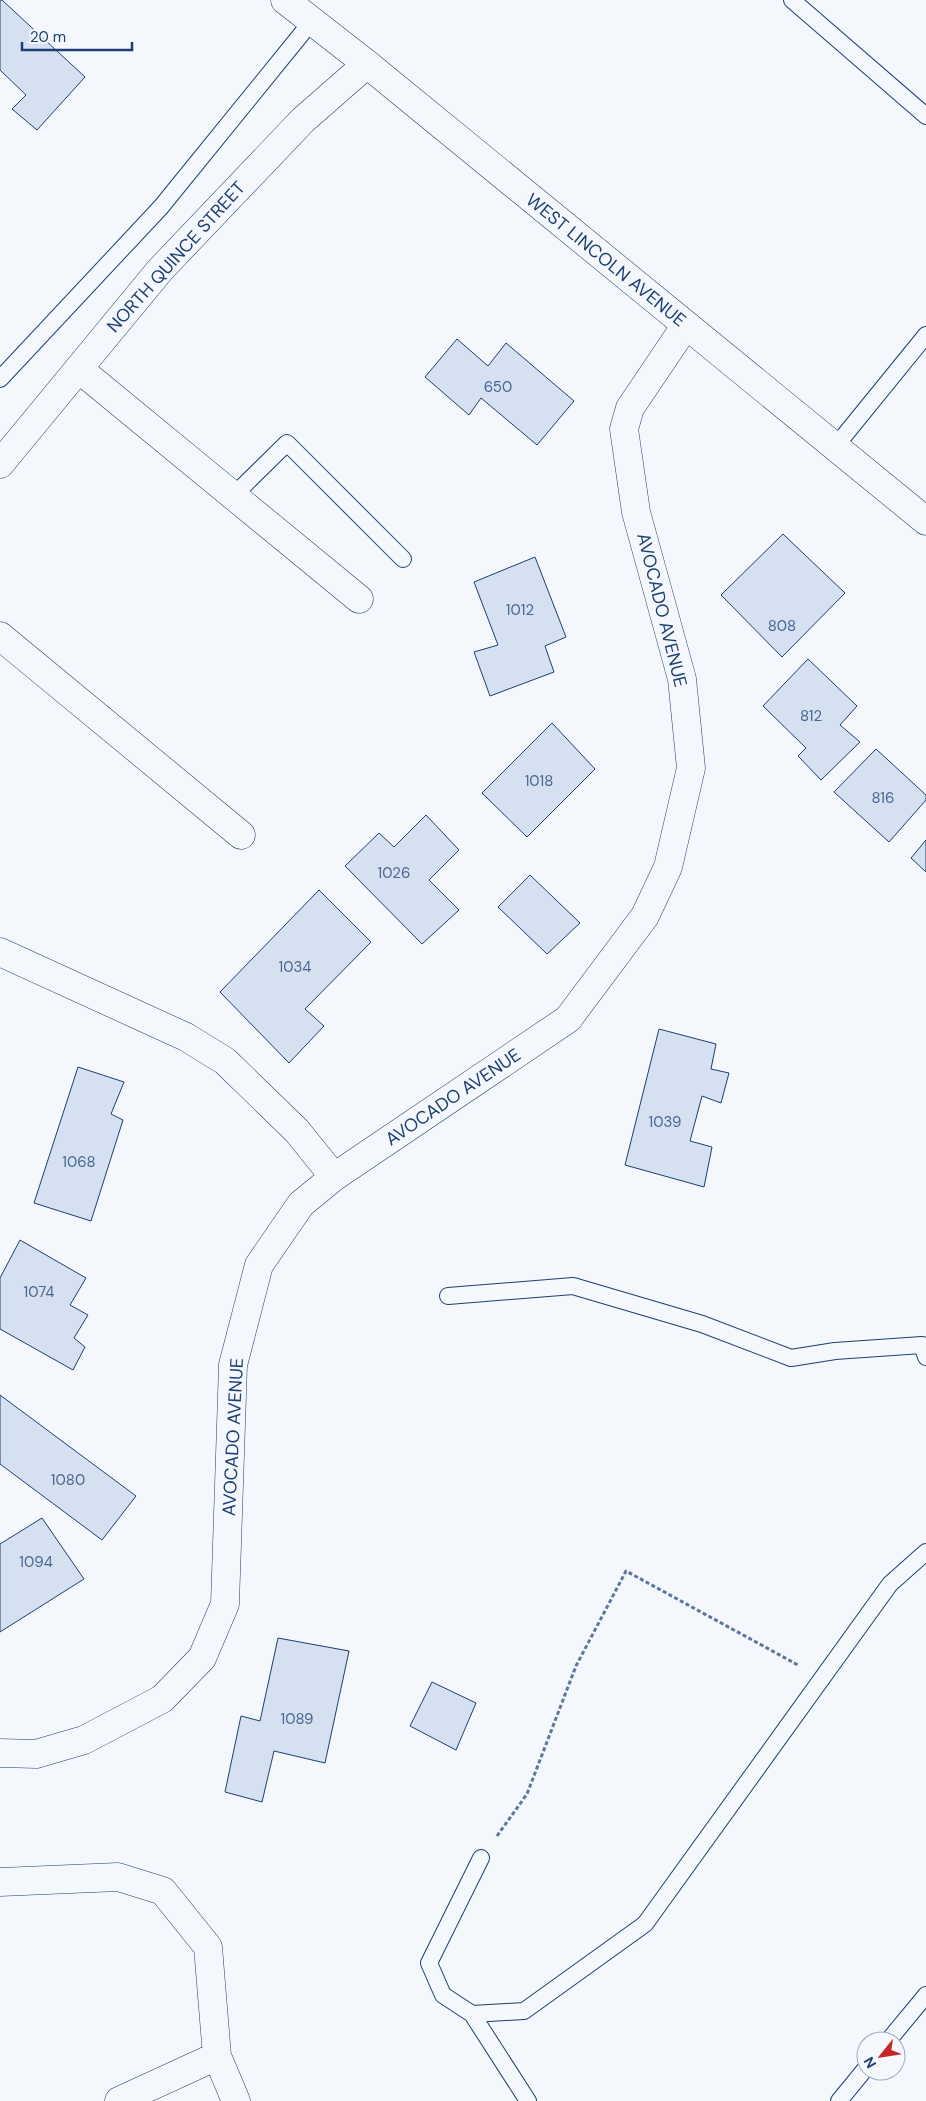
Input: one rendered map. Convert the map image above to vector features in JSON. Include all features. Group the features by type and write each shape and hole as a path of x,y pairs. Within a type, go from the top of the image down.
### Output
{"street":[{"name":"WEST LINCOLN AVENUE","path":"286,0 368,64 926,521"},
{"name":"NORTH QUINCE STREET","path":"0,464 160,270 303,120 368,64"},
{"name":"AVOCADO AVENUE","path":"0,1753 36,1754 84,1740 162,1699 202,1658 225,1604 234,1365 259,1265 301,1204 334,1177 568,1019 646,916 668,867 691,768 682,679 636,512 624,429 630,408 686,326"},
{"path":"79,369 359,599"},
{"path":"0,636 241,835"},
{"path":"0,952 186,1037 225,1061 297,1131 334,1177"},
{"path":"0,1882 118,1877 163,1891 208,1947 217,2056 236,2101"},
{"path":"119,2101 217,2056"}],"lane":[{"path":"792,0 926,116"},
{"path":"0,379 161,207 312,21"},
{"path":"835,447 926,335"},
{"path":"234,496 287,443 403,559"},
{"path":"448,1296 573,1286 702,1324 791,1358 835,1351 925,1346"},
{"path":"472,2014 524,2011 644,1924 890,1584 926,1552"},
{"path":"480,1858 429,1963 442,1995 472,2014 528,2101"},
{"path":"896,2031 926,1995"},
{"path":"839,2101 856,2080"}],"path":[{"path":"480,1858 527,1794 576,1666 626,1571 822,1678"}],"building":[{"path":"0,0 85,77 37,130 12,109 26,95 0,70"},
{"path":"457,339 488,366 506,343 574,401 537,445 481,398 469,415 425,377"},
{"path":"783,534 845,593 782,657 721,595"},
{"path":"535,557 566,637 545,646 554,672 490,696 474,652 498,645 474,582"},
{"path":"808,659 857,706 840,725 860,742 821,780 798,756 806,748 763,706"},
{"path":"552,723 595,769 527,837 482,793"},
{"path":"876,749 926,795 926,800 889,842 834,792"},
{"path":"426,815 459,850 429,880 459,910 422,944 345,866 379,833 394,847"},
{"path":"926,840 926,872 911,858"},
{"path":"530,875 580,923 547,954 498,907"},
{"path":"319,890 371,942 305,1009 324,1026 289,1063 220,992"},
{"path":"659,1029 716,1044 711,1069 729,1073 721,1103 702,1096 690,1141 712,1147 704,1187 625,1165"},
{"path":"78,1067 124,1082 111,1114 123,1120 91,1221 34,1203"},
{"path":"20,1240 86,1278 70,1305 88,1315 74,1338 85,1347 73,1370 0,1329 0,1278"},
{"path":"0,1395 136,1496 102,1540 0,1464"},
{"path":"42,1518 84,1579 0,1632 0,1544"},
{"path":"278,1638 349,1651 325,1763 274,1751 262,1802 225,1792 241,1716 260,1721"},
{"path":"432,1682 476,1703 456,1750 410,1726"}]}
